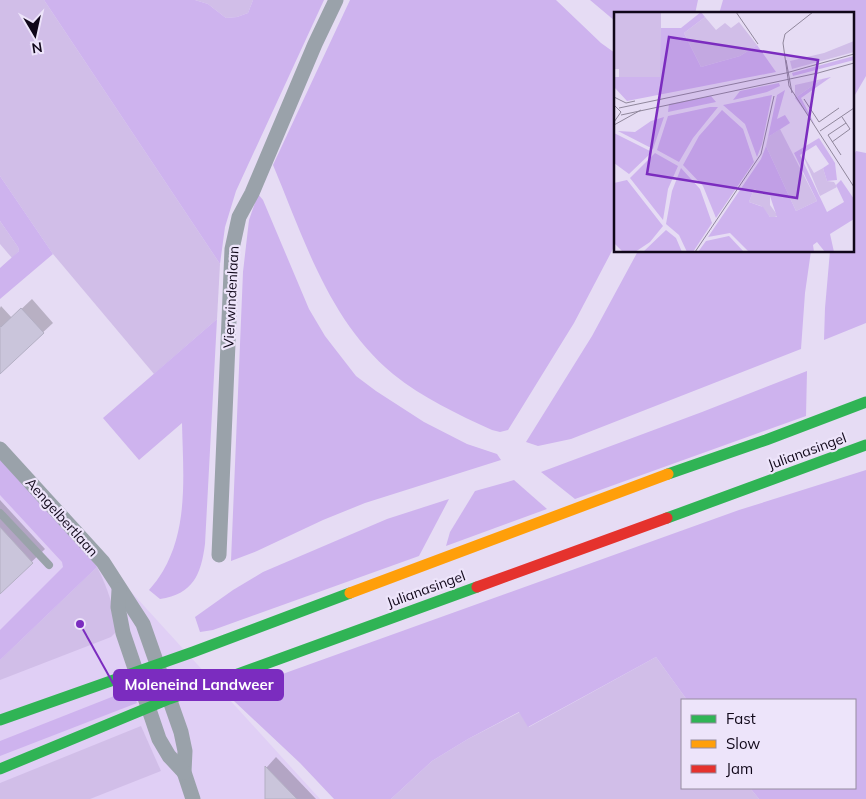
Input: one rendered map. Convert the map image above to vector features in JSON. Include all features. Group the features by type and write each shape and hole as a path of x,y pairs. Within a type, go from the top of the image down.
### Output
{"main road":[{"name":"Julianasingel","path":"0,720 157,665 623,490 766,440 866,402"},
{"name":"Julianasingel","path":"0,769 169,699 866,445"}],"street":[{"name":"Vierwindenlaan","path":"219,555 232,249 239,217 252,193 315,44 336,0"},
{"name":"Aengelbertlaan","path":"0,449 103,562 112,574 119,590 143,624 181,732 185,751 184,772"},
{"name":"Aengelbertlaan","path":"119,590 118,608 123,633 159,739 169,756 184,772"},
{"path":"184,772 194,799"}],"lane":[{"path":"0,513 49,565"}],"shaded area":[{"path":"0,0 44,0 220,264 217,319 154,374 53,254 0,176"},
{"path":"44,0 195,0 208,4 226,18 248,13 253,0 324,0 236,191 225,227 220,264"},
{"path":"195,0 253,0 248,13 226,18 208,4"},
{"path":"350,0 556,0 601,43 614,52 614,247 574,323 508,430 500,432 492,430 416,391 393,374 371,353 335,304 308,250 273,165"},
{"path":"590,0 698,0 695,12 614,12 614,20"},
{"path":"723,0 866,0 866,76 854,97 854,12 720,12"},
{"path":"856,151 866,153 866,323 824,340 830,252 854,252 854,155"},
{"path":"0,176 53,254 0,299 0,268 19,251 0,221"},
{"path":"258,194 263,200 309,309 325,336 356,376 424,422 467,444 497,454 501,460 365,503 231,561 243,272 249,220"},
{"path":"0,221 18,247 19,251 12,258 0,244"},
{"path":"637,252 811,252 805,293 801,349 571,439 538,446 526,442 592,336"},
{"path":"217,319 205,544 201,565 198,574 188,588 180,593 160,599 149,590 163,571 171,554 181,518 183,499 182,423 139,460 103,418"},
{"path":"807,371 806,416 575,499 541,472 702,412"},
{"path":"0,448 320,799 0,799"},
{"path":"0,459 97,567 0,660 0,630 63,567 62,562 0,495"},
{"path":"866,470 866,799 759,799 751,789 856,789 856,699 686,699 656,657 528,727 519,712 468,739 432,761 391,799 334,799 300,763 234,701 230,693 739,510"},
{"path":"514,480 547,509 446,546 450,532 475,491"},
{"path":"449,499 419,556 213,630 200,632 195,617 233,590 263,572 387,519"},
{"path":"97,567 110,598 117,631 111,637 0,680 0,660"},
{"path":"656,657 686,699 681,699 681,789 751,789 759,799 391,799 432,761 468,739 520,712 529,727"},
{"path":"132,689 137,703 0,756 0,741"},
{"path":"141,726 161,771 90,799 0,799 0,783"}],"building":[{"path":"21,308 44,333 0,374 0,326"},
{"path":"0,527 33,563 0,594"},
{"path":"265,766 297,799 265,799"}],"traffic: fast":[{"path":"668,474 766,440 866,402"},
{"path":"667,518 866,445"},
{"path":"0,769 169,699 477,587"},
{"path":"0,720 193,652 350,593"}],"traffic: slow":[{"path":"350,593 668,474"}],"traffic: jam":[{"path":"477,587 667,518"}],"place":[{"name":"Moleneind Landweer","path":"80,624"}]}
